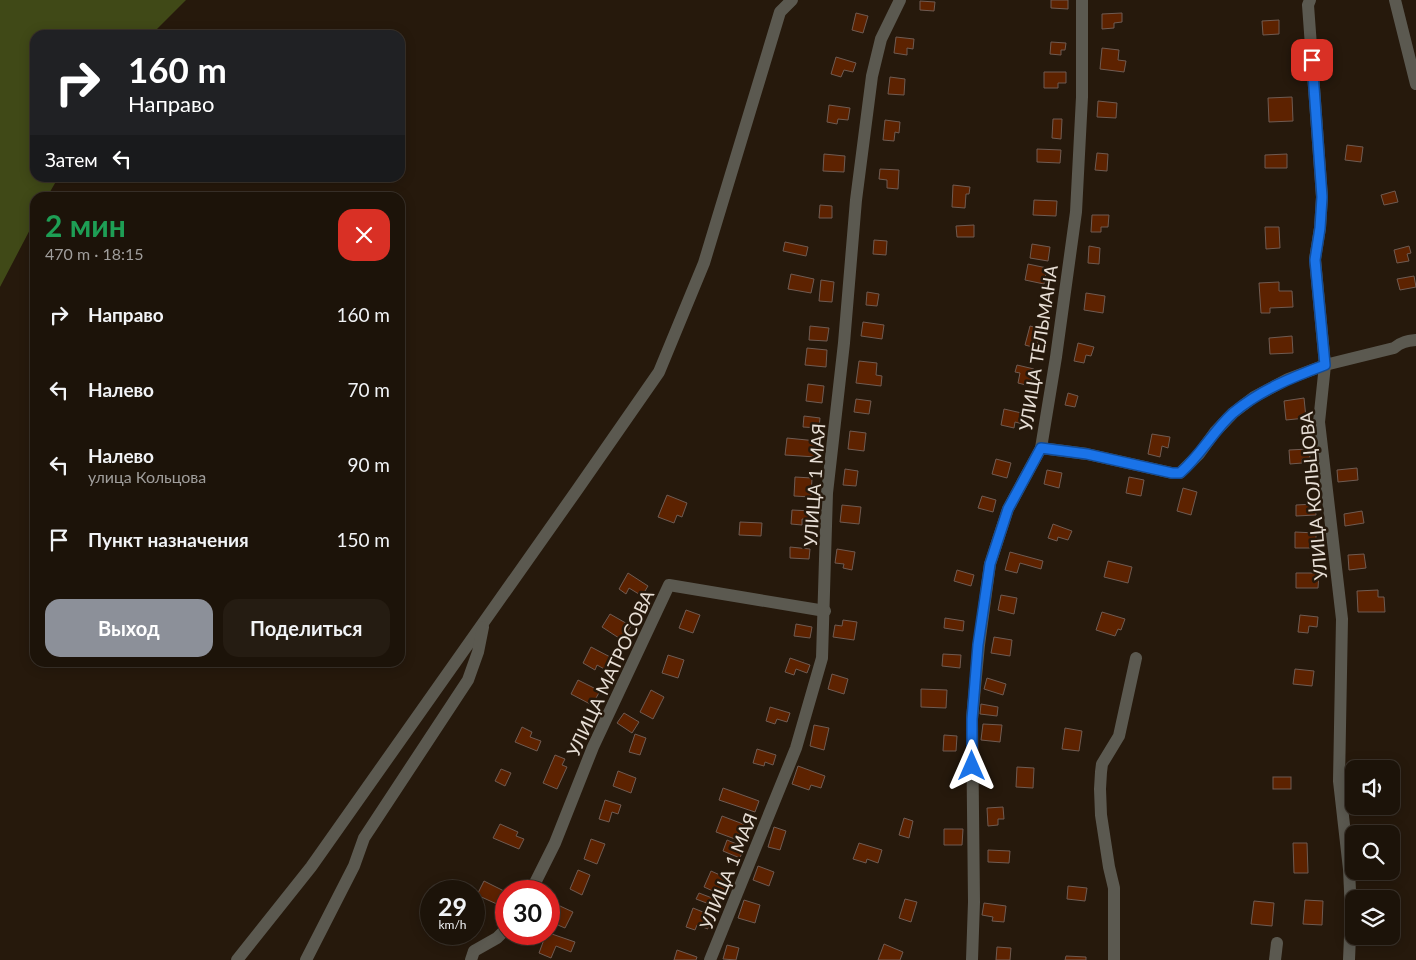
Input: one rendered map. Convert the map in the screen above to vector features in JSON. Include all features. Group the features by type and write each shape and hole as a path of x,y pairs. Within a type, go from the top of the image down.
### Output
{"street":[{"path":"237,960 310,867 659,372 704,263 780,12 792,0"},
{"name":"УЛИЦА 1 МАЯ","path":"710,960 796,748 822,658 828,493 844,343 856,200 872,76 881,40 900,0"},
{"name":"УЛИЦА ТЕЛЬМАНА","path":"972,960 974,902 972,719 978,645 990,564 1008,509 1041,448 1056,357 1076,212 1082,97 1082,0"},
{"name":"УЛИЦА КОЛЬЦОВА","path":"1310,0 1308,5 1322,197 1315,260 1325,365 1320,422 1342,619 1339,781 1349,869 1351,912 1349,960"},
{"path":"1395,0 1416,84"},
{"path":"1041,448 1087,454 1172,473 1180,473 1199,454 1215,432 1233,413 1254,397 1288,379 1325,365 1394,348 1405,341 1416,340"},
{"name":"УЛИЦА МАТРОСОВА","path":"536,880 555,843 593,747 669,585 825,611"},
{"path":"306,960 354,866 364,838 468,680 476,658 484,622"},
{"path":"1114,960 1114,888 1101,815 1101,772 1102,764 1119,736 1136,658"},
{"path":"471,960 474,951 495,939"},
{"path":"1275,960 1277,943"}],"shaded area":[{"path":"0,0 186,0 156,30 30,30 30,182 56,182 50,192 30,192 30,230 0,287"}],"building":[{"path":"1051,0 1068,0 1068,9 1051,8"},
{"path":"920,1 935,2 934,11 920,10"},
{"path":"856,13 868,16 863,33 852,30"},
{"path":"1122,13 1122,22 1114,23 1114,28 1102,29 1102,14"},
{"path":"1279,20 1279,34 1263,35 1262,21"},
{"path":"896,37 914,39 913,49 907,48 907,55 894,53"},
{"path":"1051,42 1066,43 1065,50 1061,50 1061,55 1050,54"},
{"path":"1102,48 1119,50 1118,60 1126,61 1124,72 1100,69"},
{"path":"836,57 856,63 853,72 844,70 841,77 831,74"},
{"path":"1044,72 1066,72 1066,83 1058,83 1058,88 1044,88"},
{"path":"890,77 905,79 904,95 888,94"},
{"path":"1292,97 1293,121 1269,122 1268,98"},
{"path":"1098,101 1117,103 1116,118 1097,117"},
{"path":"829,105 850,108 848,120 838,119 837,124 827,122"},
{"path":"1053,119 1062,119 1061,139 1052,138"},
{"path":"885,120 900,122 899,133 895,132 894,141 883,140"},
{"path":"1347,145 1363,147 1361,162 1345,160"},
{"path":"1037,149 1061,150 1060,163 1037,162"},
{"path":"1097,153 1108,154 1107,171 1095,170"},
{"path":"824,154 845,156 844,172 823,171"},
{"path":"1287,154 1287,168 1265,168 1265,155"},
{"path":"880,169 899,170 898,189 887,188 887,180 879,179"},
{"path":"953,185 970,187 969,194 966,194 965,208 952,207"},
{"path":"1395,191 1398,202 1384,205 1381,195"},
{"path":"1034,200 1057,201 1056,216 1033,215"},
{"path":"820,205 832,206 832,218 819,218"},
{"path":"1092,215 1109,215 1108,227 1101,227 1101,232 1091,232"},
{"path":"974,225 974,237 957,237 956,226"},
{"path":"1265,227 1279,227 1280,248 1266,249"},
{"path":"874,240 887,241 886,255 873,254"},
{"path":"785,242 808,247 806,256 783,251"},
{"path":"1032,244 1050,247 1048,261 1030,258"},
{"path":"1089,246 1100,248 1099,264 1088,263"},
{"path":"1409,246 1411,253 1407,254 1409,261 1397,263 1394,250"},
{"path":"1028,264 1047,268 1044,284 1025,280"},
{"path":"791,274 814,279 811,293 788,289"},
{"path":"1414,276 1416,287 1400,290 1397,279"},
{"path":"821,280 834,282 832,302 819,301"},
{"path":"1279,282 1279,291 1292,291 1293,307 1270,308 1270,313 1261,313 1259,283"},
{"path":"867,292 879,294 877,306 866,305"},
{"path":"1086,293 1105,296 1103,313 1084,310"},
{"path":"863,322 884,325 882,339 861,336"},
{"path":"810,326 829,328 827,341 809,340"},
{"path":"1030,326 1041,329 1036,348 1025,345"},
{"path":"1292,336 1293,353 1270,354 1269,338"},
{"path":"1078,343 1094,347 1091,356 1086,355 1084,363 1074,361"},
{"path":"807,348 827,350 826,367 805,365"},
{"path":"859,361 877,363 876,375 882,376 881,386 856,383"},
{"path":"1017,365 1034,369 1030,386 1018,383 1020,373 1015,372"},
{"path":"808,384 824,386 822,403 806,401"},
{"path":"1068,393 1078,396 1075,407 1065,405"},
{"path":"1304,398 1306,418 1286,420 1284,401"},
{"path":"856,399 871,401 869,414 854,412"},
{"path":"1004,409 1026,414 1023,424 1015,422 1014,428 1001,425"},
{"path":"804,416 820,418 819,428 803,427"},
{"path":"850,431 866,433 864,451 848,449"},
{"path":"1152,434 1170,437 1168,448 1162,446 1160,457 1148,454"},
{"path":"787,438 817,441 816,457 785,455"},
{"path":"1309,449 1310,458 1302,459 1302,463 1290,464 1289,450"},
{"path":"996,459 1011,463 1007,478 992,474"},
{"path":"1357,468 1358,480 1338,482 1337,470"},
{"path":"845,469 858,471 856,486 843,485"},
{"path":"1047,470 1062,473 1059,488 1044,484"},
{"path":"795,477 812,478 811,497 794,496"},
{"path":"1129,477 1144,480 1141,496 1126,493"},
{"path":"1183,488 1197,492 1191,515 1177,511"},
{"path":"667,495 687,503 682,517 677,515 674,523 658,517"},
{"path":"982,496 996,500 993,512 978,508"},
{"path":"1315,504 1316,515 1296,516 1296,505"},
{"path":"842,505 861,507 859,524 840,522"},
{"path":"792,510 812,511 811,520 802,519 802,525 791,524"},
{"path":"1362,511 1364,523 1345,526 1344,514"},
{"path":"740,522 762,523 761,536 739,535"},
{"path":"1053,524 1072,531 1068,540 1058,537 1057,541 1048,538"},
{"path":"1295,532 1316,533 1316,548 1295,548"},
{"path":"790,547 810,549 809,559 790,558"},
{"path":"837,549 855,552 852,570 843,568 844,564 835,563"},
{"path":"1010,552 1043,561 1041,569 1020,563 1017,573 1005,570"},
{"path":"1364,554 1366,568 1349,570 1348,555"},
{"path":"1108,561 1132,567 1128,583 1104,577"},
{"path":"957,570 974,575 971,586 954,581"},
{"path":"628,573 648,586 642,596 629,588 626,594 619,589"},
{"path":"1296,573 1319,573 1318,588 1296,588"},
{"path":"1378,590 1378,597 1384,597 1385,612 1358,612 1357,591"},
{"path":"1001,595 1017,598 1014,614 998,610"},
{"path":"686,610 700,615 693,633 679,628"},
{"path":"1102,612 1125,619 1121,630 1118,629 1115,636 1096,630"},
{"path":"610,614 631,626 622,640 602,627"},
{"path":"1300,615 1318,617 1317,627 1309,626 1308,633 1298,632"},
{"path":"945,618 964,621 963,631 944,628"},
{"path":"843,620 857,622 854,640 833,637 835,625 842,626"},
{"path":"796,624 812,627 810,638 794,636"},
{"path":"994,637 1012,640 1010,656 991,653"},
{"path":"591,647 614,659 608,671 597,665 595,670 583,663"},
{"path":"943,654 961,655 960,668 942,666"},
{"path":"668,655 684,660 678,678 662,673"},
{"path":"790,658 810,665 807,673 796,669 794,675 785,672"},
{"path":"1295,669 1314,671 1312,686 1293,684"},
{"path":"832,674 848,679 844,694 828,689"},
{"path":"987,678 1006,684 1003,695 984,689"},
{"path":"578,680 600,691 592,705 571,694"},
{"path":"921,689 947,690 946,708 921,707"},
{"path":"651,690 664,697 653,719 640,712"},
{"path":"981,704 998,707 997,716 980,714"},
{"path":"770,707 790,713 787,722 777,719 775,724 766,721"},
{"path":"624,713 639,722 632,733 617,723"},
{"path":"983,724 1002,725 1000,742 981,740"},
{"path":"814,725 829,728 824,750 810,746"},
{"path":"522,727 532,732 530,737 541,741 537,751 515,742"},
{"path":"1065,728 1082,731 1079,751 1062,749"},
{"path":"635,734 646,738 640,755 629,752"},
{"path":"944,735 957,736 956,751 943,751"},
{"path":"757,749 776,755 773,765 765,762 764,766 753,763"},
{"path":"555,755 565,759 562,765 567,767 557,789 543,783"},
{"path":"798,766 825,776 821,788 811,785 809,790 792,784"},
{"path":"1017,767 1034,768 1033,788 1016,787"},
{"path":"501,769 511,773 505,786 495,781"},
{"path":"618,771 636,778 631,793 613,786"},
{"path":"1273,777 1291,777 1291,789 1273,789"},
{"path":"723,788 759,801 755,812 719,800"},
{"path":"605,800 621,805 618,814 612,812 609,822 599,819"},
{"path":"1003,807 1004,819 998,819 998,825 988,826 987,808"},
{"path":"722,816 751,827 746,843 716,832"},
{"path":"904,818 913,821 909,838 899,835"},
{"path":"500,824 518,832 516,836 524,839 519,849 493,838"},
{"path":"774,827 786,831 780,850 768,847"},
{"path":"944,829 963,829 962,845 944,845"},
{"path":"591,839 605,844 597,864 584,859"},
{"path":"727,840 744,847 740,858 723,851"},
{"path":"859,843 882,850 878,863 867,859 866,863 853,859"},
{"path":"1293,843 1307,843 1308,873 1294,873"},
{"path":"988,850 1010,851 1009,863 988,862"},
{"path":"758,866 774,872 769,886 753,880"},
{"path":"578,870 590,875 582,895 570,889"},
{"path":"711,871 731,880 724,896 704,887"},
{"path":"485,882 495,886 495,903 485,899"},
{"path":"1068,886 1087,888 1085,901 1067,899"},
{"path":"699,893 720,901 717,907 696,899"},
{"path":"905,899 917,902 911,922 899,918"},
{"path":"744,900 760,905 755,923 738,918"},
{"path":"1305,900 1323,901 1322,925 1303,924"},
{"path":"1254,901 1274,903 1272,926 1251,924"},
{"path":"984,903 1006,906 1004,922 992,921 993,917 982,915"},
{"path":"560,906 573,912 565,928 560,926"},
{"path":"693,908 713,916 708,929 697,925 695,930 686,927"},
{"path":"560,937 575,942 571,952 556,946 551,958 539,953 542,945 560,945"},
{"path":"884,944 903,952 900,960 878,960"},
{"path":"727,945 739,948 736,960 723,959"},
{"path":"997,947 1011,948 1010,960 996,960"},
{"path":"677,950 697,957 696,960 674,960"},
{"path":"1066,956 1086,957 1086,960 1065,960"}],"route":[{"path":"972,766 972,719 978,645 990,564 1008,509 1041,448 1087,454 1172,473 1180,473 1199,454 1215,432 1233,413 1254,397 1288,379 1325,365 1315,260 1322,197 1312,60"}]}
